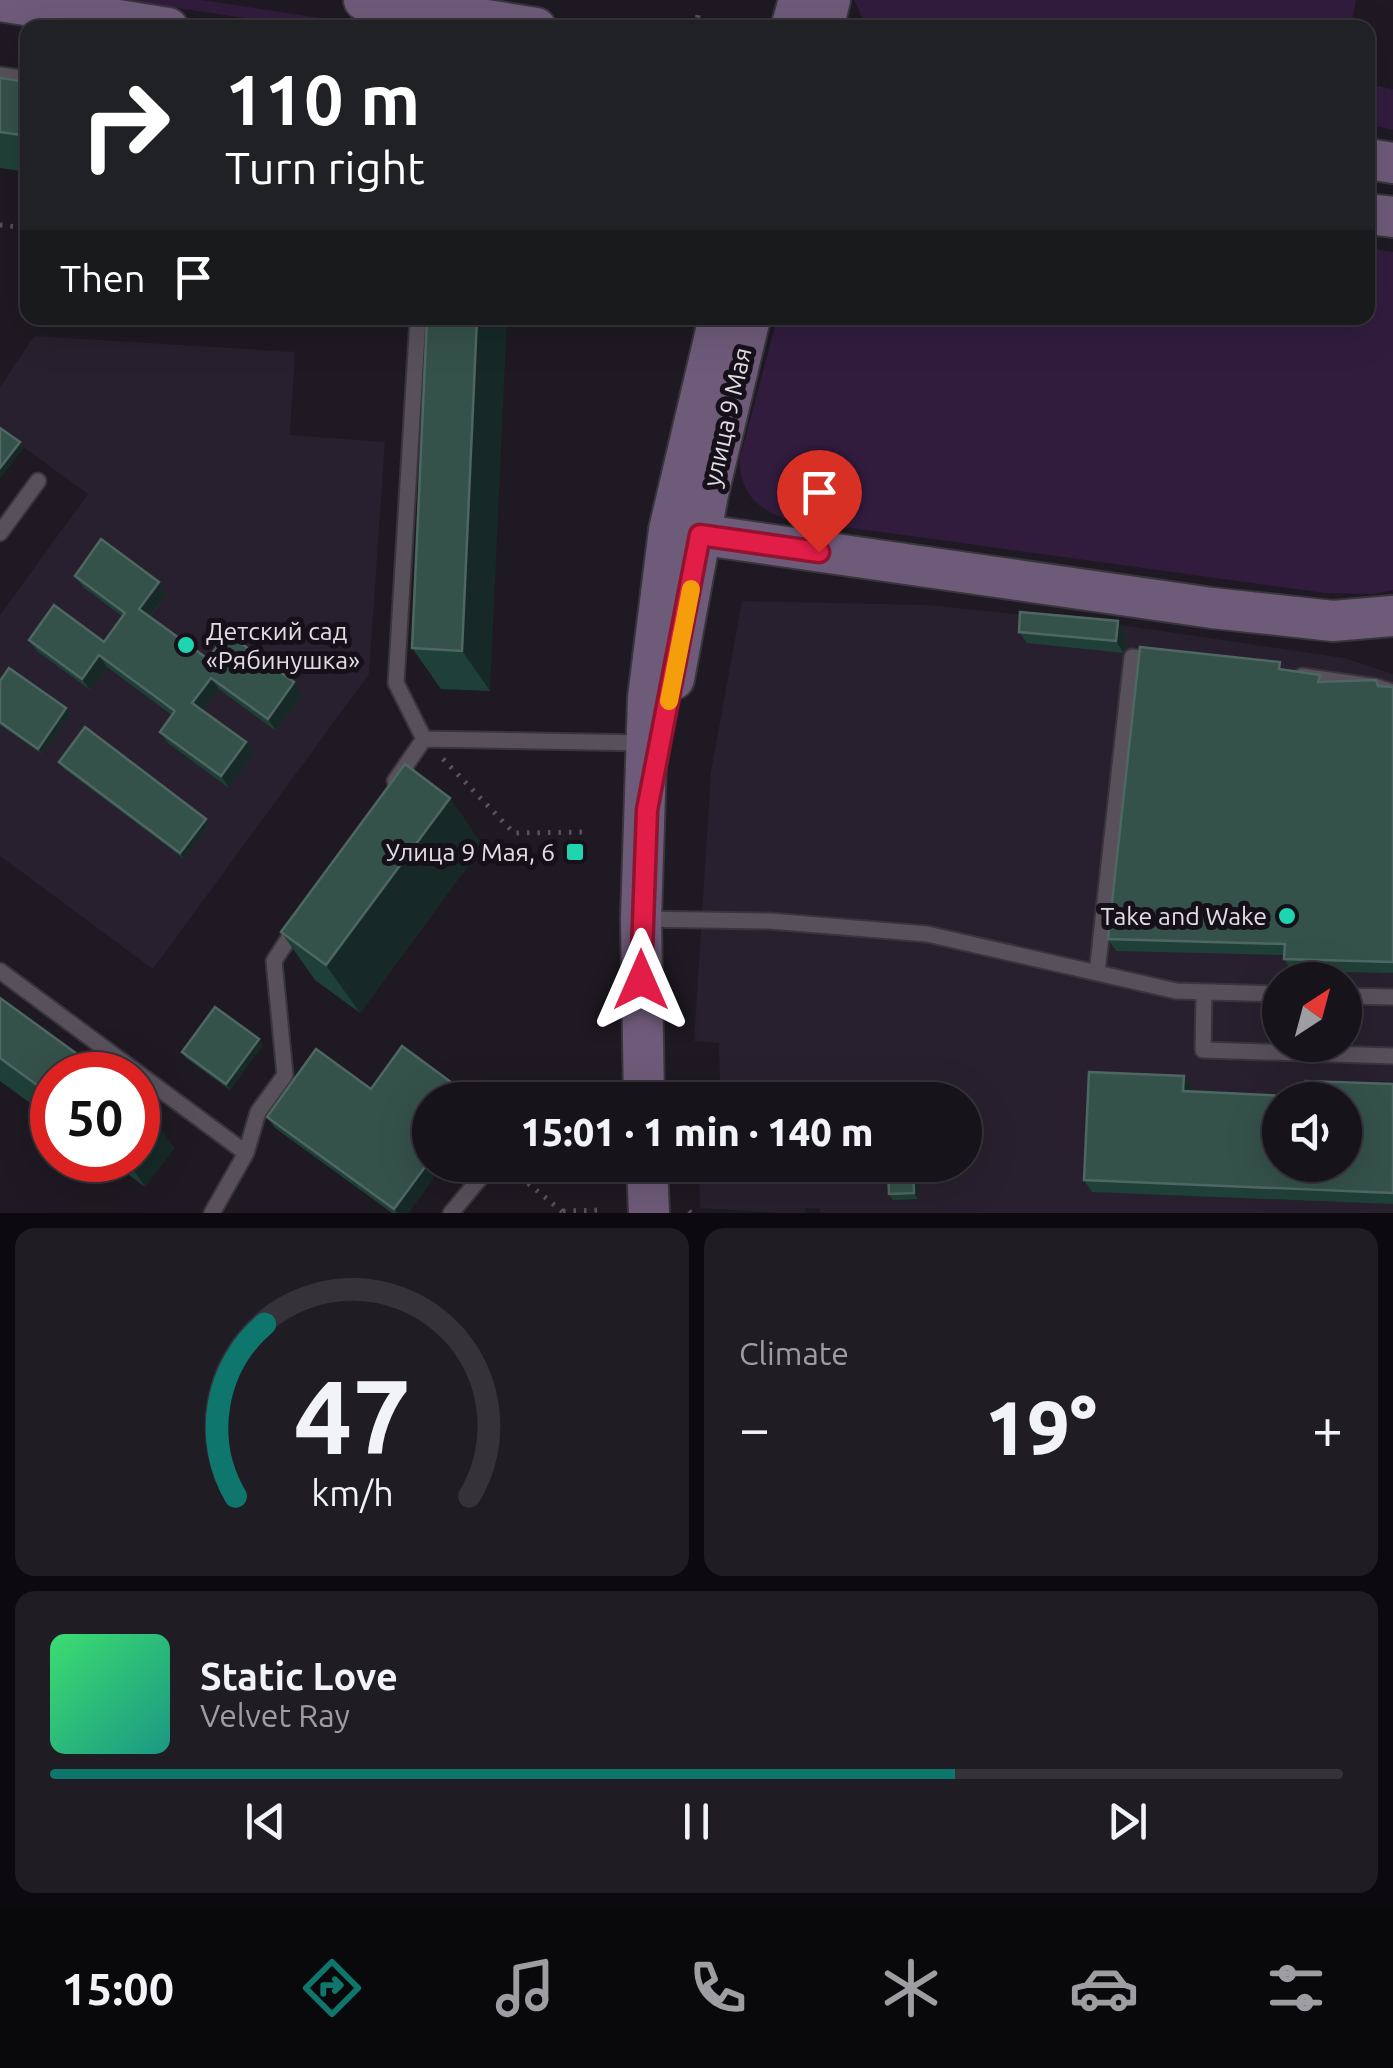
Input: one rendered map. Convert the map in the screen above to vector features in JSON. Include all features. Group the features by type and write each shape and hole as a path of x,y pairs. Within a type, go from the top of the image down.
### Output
{"main road":[{"path":"0,1 118,20"},
{"path":"377,1 519,20"},
{"name":"улица 9 Мая","path":"647,810 717,325"},
{"name":"улица 9 Мая","path":"644,1082 645,743 685,532 748,325"},
{"path":"685,532 1212,608 1333,621 1393,616"},
{"path":"648,1182 650,1213"}],"lane":[{"path":"418,325 396,683 424,738"},
{"path":"1,530 38,481"},
{"path":"1097,973 1132,657 1169,662"},
{"path":"1280,674 1393,692"},
{"path":"424,738 645,743"},
{"path":"381,802 424,738"},
{"path":"212,1213 246,1153 258,1112 285,1075 274,961 306,913"},
{"path":"642,919 770,921 926,934 1176,992 1262,994"},
{"path":"0,972 246,1153"},
{"path":"1204,993 1203,1050 1393,1056"},
{"path":"1362,996 1393,996"},
{"path":"450,1213 476,1182"}],"path":[{"path":"697,20 698,14"},
{"path":"424,738 514,833 590,832"},
{"path":"527,1182 564,1212 602,1210"}],"shaded area":[{"path":"125,0 202,0 334,20 258,20"},
{"path":"854,0 1356,0 1352,20 863,20"},
{"path":"1375,85 1393,89 1393,130 1375,126"},
{"path":"1375,249 1393,252 1393,590 1374,594 1325,593 786,519 766,510 751,497 740,470 775,325 1375,325"},
{"name":"Детский сад «Рябинушка»","path":"34,336 295,352 290,435 385,442 369,674 153,969 0,856 0,615 88,494 0,430 0,387"},
{"path":"742,601 928,605 1114,624 1344,658 1393,674 1393,1213 820,1213 820,1209 805,1208 805,1213 778,1213 700,1208 699,1182 982,1182 982,1082 720,1082 719,1043 694,1041 711,772"}],"building":[{"path":"0,78 20,81 20,135 0,132"},
{"path":"427,325 477,325 462,651 412,648"},
{"path":"0,428 20,442 0,468"},
{"path":"101,539 159,582 139,609 208,659 227,633 294,682 268,719 211,678 192,703 246,742 221,776 160,732 175,711 99,655 82,679 29,640 54,605 104,642 125,613 75,576"},
{"path":"1020,612 1118,621 1116,641 1019,632"},
{"path":"1140,647 1280,662 1279,669 1320,675 1318,682 1376,680 1378,686 1393,687 1393,962 1284,959 1285,944 1108,939"},
{"path":"9,668 66,708 38,749 0,722 0,681"},
{"path":"85,727 206,819 180,853 59,762"},
{"path":"405,764 450,798 326,965 281,932"},
{"path":"0,998 74,1052 30,1052 30,1080 0,1058"},
{"path":"215,1007 259,1039 226,1084 182,1052"},
{"path":"402,1046 451,1082 412,1082 414,1182 394,1209 267,1117 316,1049 371,1089"},
{"path":"1089,1072 1184,1076 1183,1091 1262,1095 1262,1182 1362,1182 1362,1083 1393,1084 1393,1193 1084,1180"},
{"path":"889,1182 914,1182 914,1193 889,1194"}],"slow traffic":[{"path":"669,701 691,589"}],"place":[{"name":"Детский сад «Рябинушка»","path":"186,645"},
{"name":"Улица 9 Мая, 6","path":"575,852"},
{"name":"Take and Wake","path":"1287,916"}],"route":[{"path":"641,980 647,810 700,535 819,552"}]}
